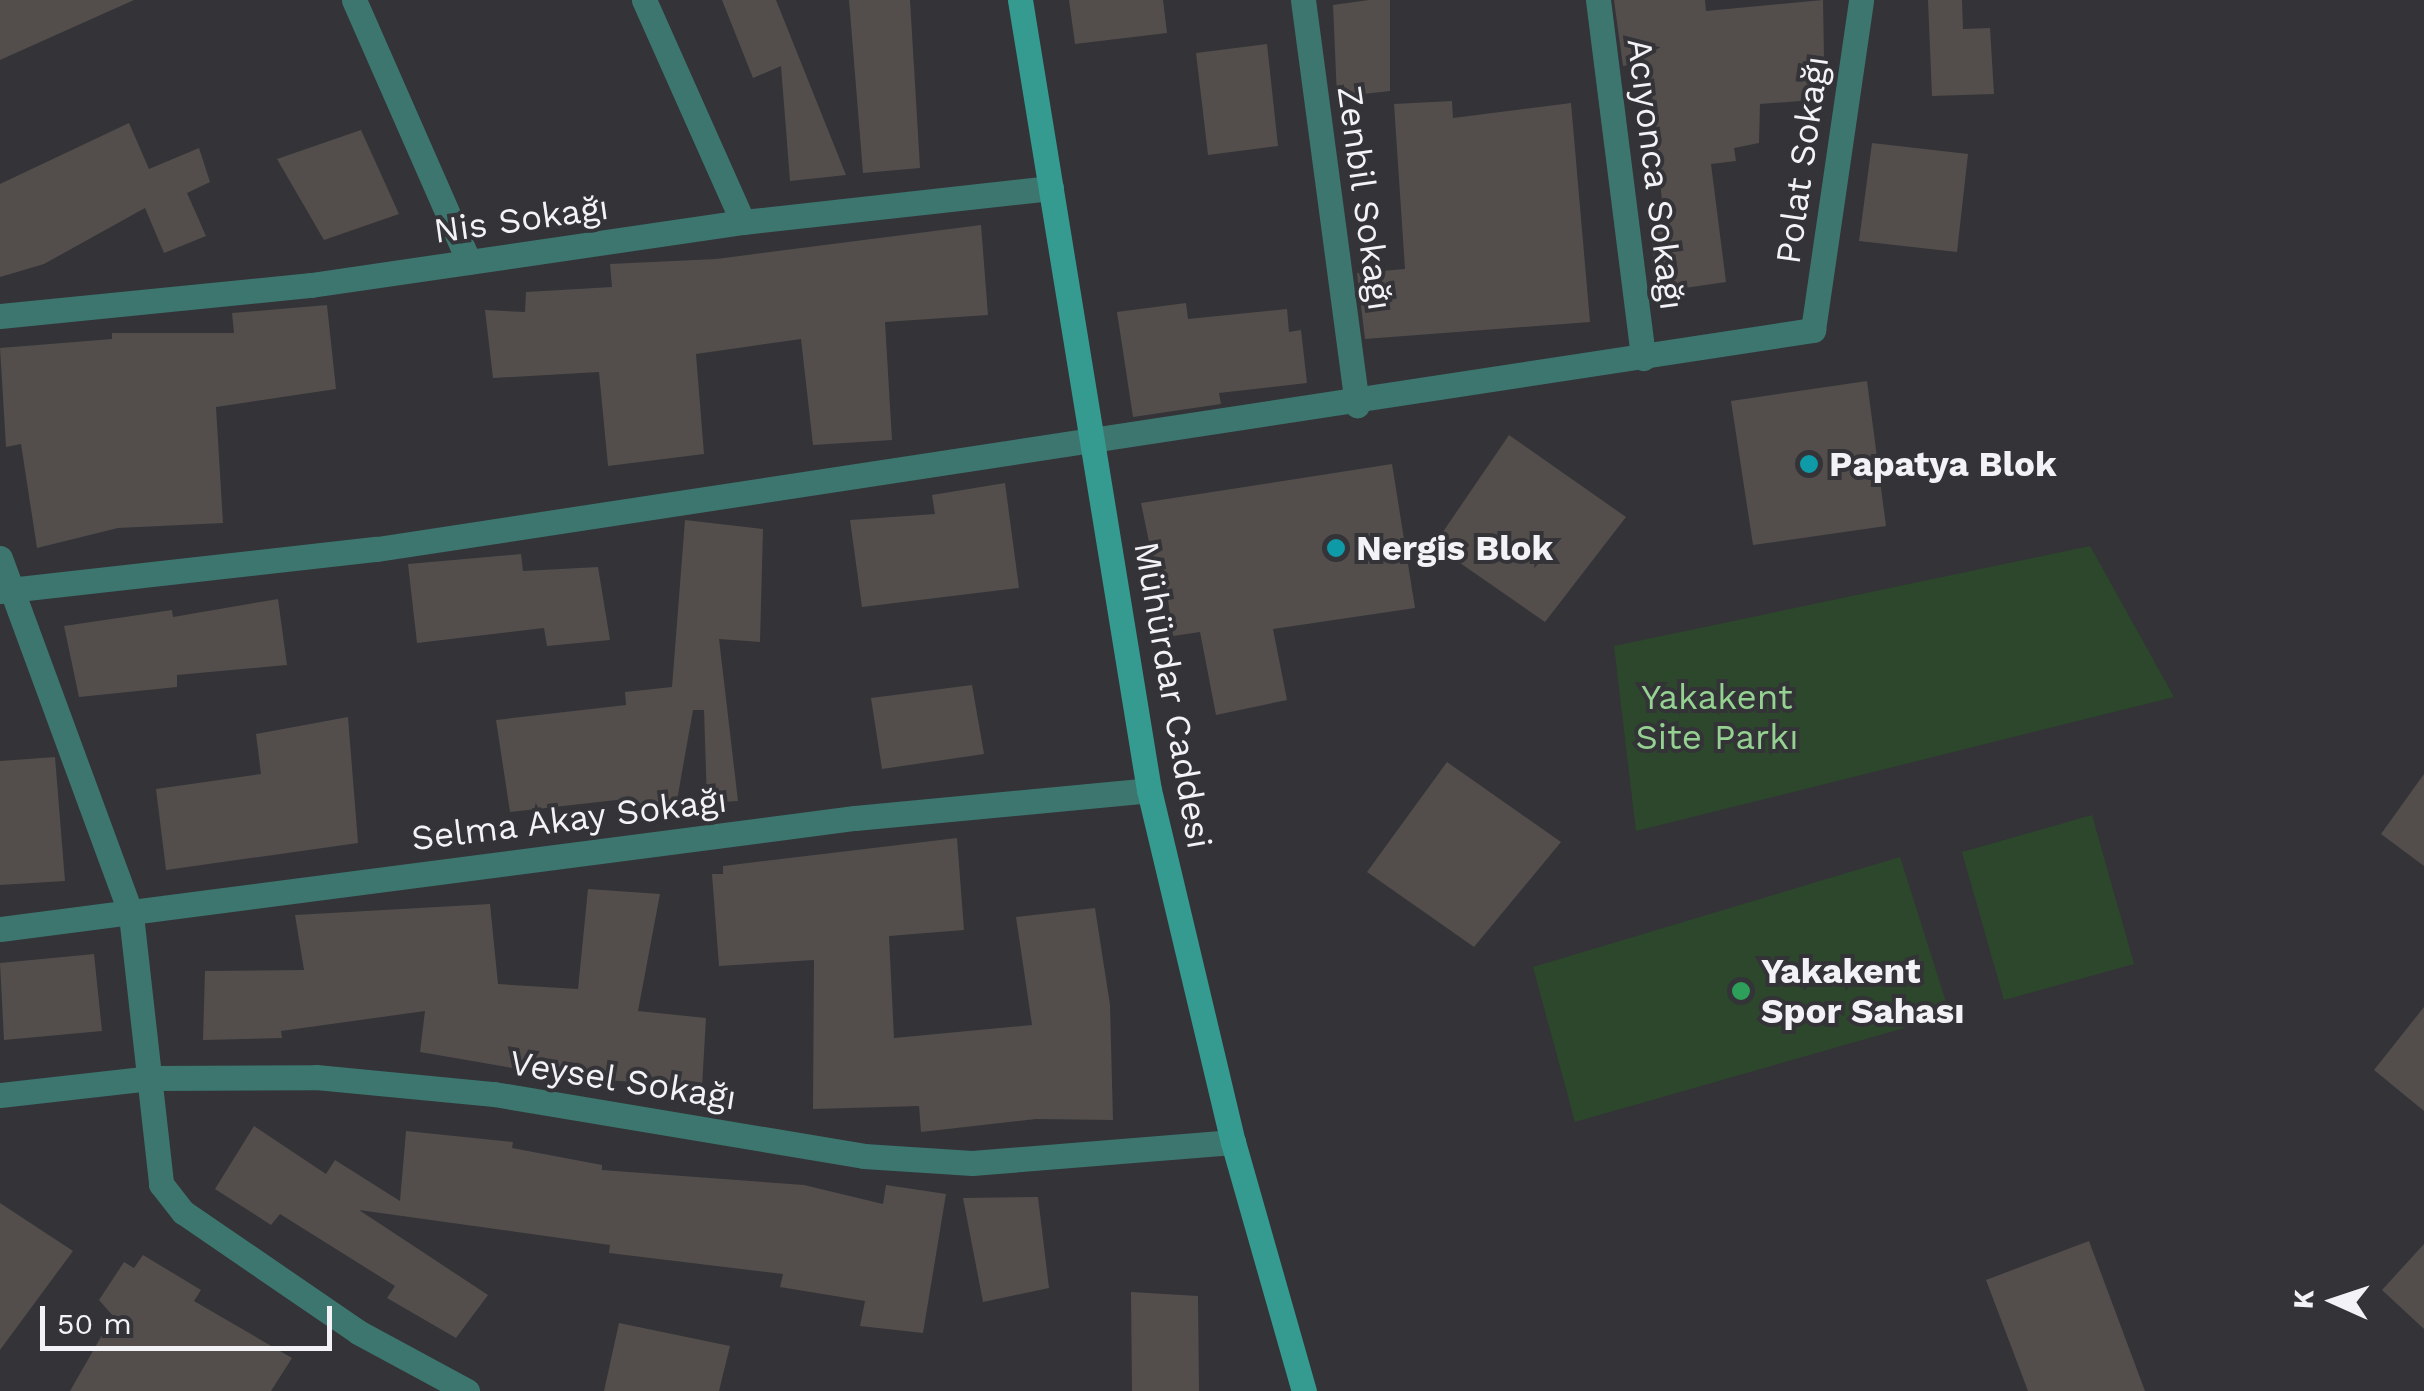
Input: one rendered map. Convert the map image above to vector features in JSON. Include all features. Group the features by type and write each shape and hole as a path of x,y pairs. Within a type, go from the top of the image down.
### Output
{"street":[{"path":"354,0 470,262"},
{"path":"644,0 743,222"},
{"name":"Mühürdar Caddesi","path":"1020,0 1095,444 1148,790 1233,1142 1304,1391"},
{"name":"Zenbil Sokağı","path":"1303,0 1357,405"},
{"name":"Acıyonca Sokağı","path":"1598,0 1644,358"},
{"name":"Polat Sokağı","path":"1644,358 1813,330 1860,0"},
{"name":"Nis Sokağı","path":"0,316 470,262 743,222 1051,188"},
{"path":"5,591 377,548 844,474 1095,444 1644,358"},
{"path":"0,558 5,591 132,915 161,1184 183,1212 358,1332 467,1391"},
{"name":"Selma Akay Sokağı","path":"0,928 132,915 532,858 1148,790"},
{"name":"Veysel Sokağı","path":"0,1095 152,1078 316,1077 494,1094 864,1156 972,1163 1233,1142"}],"green space":[{"name":"Yakakent Site Parkı","path":"2090,546 2174,697 1636,831 1614,646"},
{"path":"2092,815 2134,964 2004,1000 1962,852"},
{"name":"Yakakent Spor Sahası","path":"1900,857 1950,1015 1575,1122 1533,967"}],"building":[{"path":"0,0 134,0 0,60"},
{"path":"722,0 776,0 846,175 790,181 781,66 753,78"},
{"path":"849,0 910,0 920,168 863,173"},
{"path":"1069,0 1163,0 1167,33 1075,44"},
{"path":"1390,0 1390,91 1337,97 1333,5"},
{"path":"1614,0 1705,0 1706,11 1823,0 1824,58 1810,59 1813,100 1760,104 1759,143 1734,148 1736,161 1711,164 1726,282 1657,292 1649,214 1663,212 1649,63 1623,66"},
{"path":"1928,0 1962,0 1963,29 1990,28 1994,94 1932,96"},
{"path":"1267,44 1278,146 1208,155 1196,53"},
{"path":"1452,101 1453,118 1571,103 1590,322 1365,339 1357,273 1405,269 1394,104"},
{"path":"129,123 149,169 199,148 210,182 187,193 206,236 164,253 145,208 44,264 0,277 0,184"},
{"path":"361,130 399,214 324,240 277,159"},
{"path":"1872,143 1968,154 1957,252 1859,241"},
{"path":"981,225 988,315 885,322 892,440 813,445 801,339 696,354 704,454 608,466 599,372 493,378 485,310 525,312 526,292 612,287 610,264 716,259"},
{"path":"1186,303 1188,319 1287,309 1289,332 1301,330 1307,383 1219,393 1221,404 1133,417 1117,312"},
{"path":"327,305 336,389 216,407 223,523 118,528 37,548 21,444 6,447 0,348 112,339 112,333 234,333 232,313"},
{"name":"Papatya Blok","path":"1867,381 1886,526 1753,545 1731,401"},
{"path":"1509,435 1626,517 1545,622 1434,545"},
{"path":"1392,464 1415,608 1273,629 1287,700 1216,715 1200,632 1173,636 1163,564 1154,566 1141,503"},
{"path":"1005,483 1019,588 862,607 850,520 935,514 932,495"},
{"path":"685,520 763,529 760,642 719,639 738,801 707,803 704,710 693,710 676,806 635,808 634,798 510,812 496,720 626,705 625,692 672,687"},
{"path":"521,554 523,571 598,567 610,640 547,646 544,628 417,643 408,564"},
{"path":"278,599 287,665 177,675 177,687 79,697 64,626 172,610 173,617"},
{"path":"972,685 984,754 882,769 871,698"},
{"path":"348,717 358,843 166,870 156,789 261,774 256,734"},
{"path":"55,757 65,881 0,885 0,761"},
{"path":"1447,762 1561,842 1474,947 1367,872"},
{"path":"2424,774 2424,866 2381,834"},
{"path":"957,838 964,930 889,936 894,1038 1032,1025 1016,917 1095,908 1110,1005 1113,1120 1036,1119 921,1132 919,1106 813,1109 814,960 719,966 712,874 723,874 723,866"},
{"path":"588,889 660,894 638,1011 706,1018 702,1087 565,1077 420,1052 425,1011 281,1031 282,1038 203,1040 205,971 304,970 295,915 490,904 498,984 578,989"},
{"path":"94,954 102,1031 4,1040 0,963"},
{"path":"2424,1007 2424,1111 2374,1070"},
{"path":"254,1126 326,1174 335,1160 400,1201 406,1131 513,1142 512,1148 602,1165 602,1170 804,1185 883,1204 886,1185 946,1194 923,1333 860,1326 865,1301 780,1287 783,1274 609,1253 610,1245 359,1210 488,1295 456,1338 387,1298 395,1286 280,1214 271,1225 215,1189"},
{"path":"1038,1197 1049,1288 983,1302 963,1198"},
{"path":"0,1203 73,1251 0,1350"},
{"path":"2089,1241 2145,1391 2028,1391 1986,1280"},
{"path":"2424,1244 2424,1329 2382,1290"},
{"path":"143,1255 201,1290 194,1301 292,1358 271,1391 70,1391 113,1316 99,1300 124,1262 134,1268"},
{"path":"1131,1292 1198,1296 1199,1391 1132,1391"},
{"path":"619,1323 730,1346 719,1391 604,1391"}],"place":[{"name":"Papatya Blok","path":"1809,464"},
{"name":"Nergis Blok","path":"1336,548"},
{"name":"Yakakent Spor Sahası","path":"1741,991"}]}
